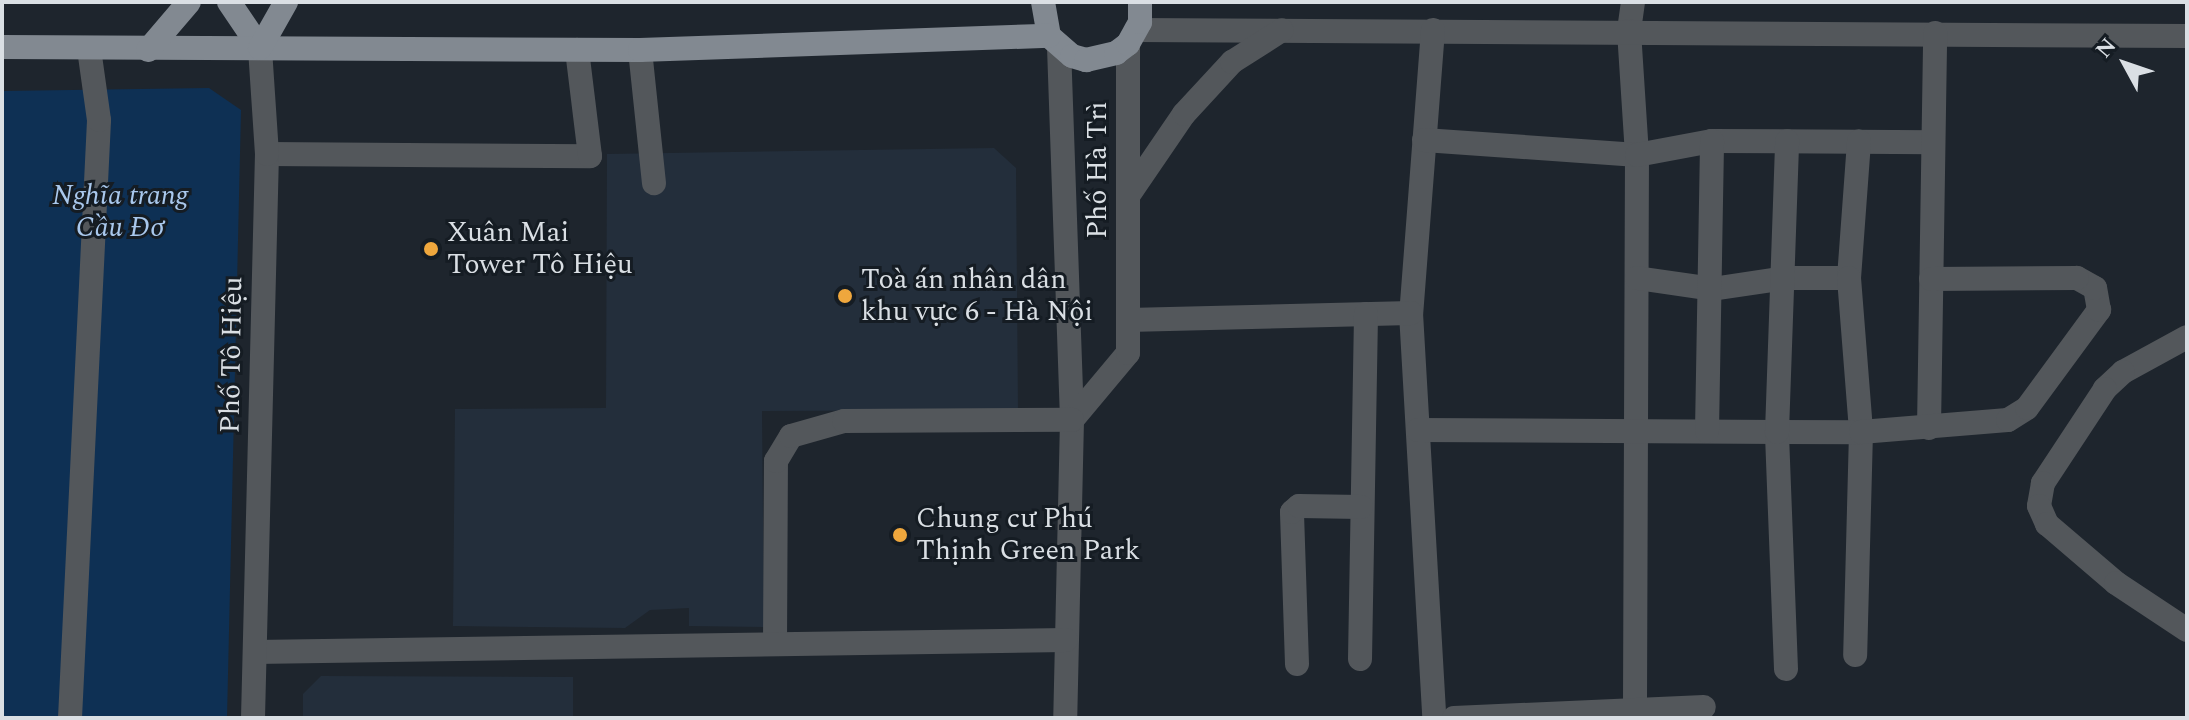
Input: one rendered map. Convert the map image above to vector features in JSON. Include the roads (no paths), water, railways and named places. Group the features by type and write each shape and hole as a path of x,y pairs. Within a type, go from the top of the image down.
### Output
{"main road":[{"path":"148,50 189,2"},
{"path":"229,2 260,48"},
{"path":"260,48 286,2"},
{"path":"1043,2 1054,42"},
{"path":"2,47 640,50 1054,42 1086,60 1116,53 1132,37 1140,2"}],"street":[{"path":"1633,2 1629,31 1637,155 1635,709"},
{"path":"1132,37 1284,29 2187,36"},
{"path":"1128,196 1184,114 1232,62 1284,29"},
{"path":"1433,30 1411,313 1434,718"},
{"path":"1929,428 1935,33"},
{"name":"Phố Hà Trì","path":"1072,420 1128,353 1132,37"},
{"name":"Phố Hà Trì","path":"1054,42 1072,420 1065,718"},
{"name":"Phố Tô Hiệu","path":"253,718 267,154 260,48"},
{"path":"70,718 99,120 89,49"},
{"path":"267,154 590,156 577,50"},
{"path":"640,50 654,183"},
{"path":"1424,140 1637,155 1712,141 1933,142"},
{"path":"1707,431 1712,289 1712,141"},
{"path":"1786,669 1777,432 1786,278 1787,141"},
{"path":"1855,655 1861,432 1849,278 1859,141"},
{"path":"1418,430 1861,432 2008,420 2027,408 2094,323 2100,303 2087,282 2066,276 1931,279"},
{"path":"1637,278 1712,289 1786,278 1849,278"},
{"path":"1128,320 1411,313"},
{"path":"1360,659 1366,314"},
{"path":"2187,337 2123,372 2105,389 2043,483 2039,506 2047,524 2116,583 2187,630"},
{"path":"775,644 776,461 791,436 844,421 1072,420"},
{"path":"1297,664 1292,512 1299,506 1361,507"},
{"path":"255,652 1066,640"},
{"path":"1454,718 1704,707"}],"place":[{"name":"Xuân Mai Tower Tô Hiệu","path":"431,249"},
{"name":"Toà án nhân dân khu vực 6 - Hà Nội","path":"845,296"},
{"name":"Chung cư Phú Thịnh Green Park","path":"900,535"}],"park label":[{"name":"Nghĩa trang Cầu Đơ","path":"120,212"}]}
